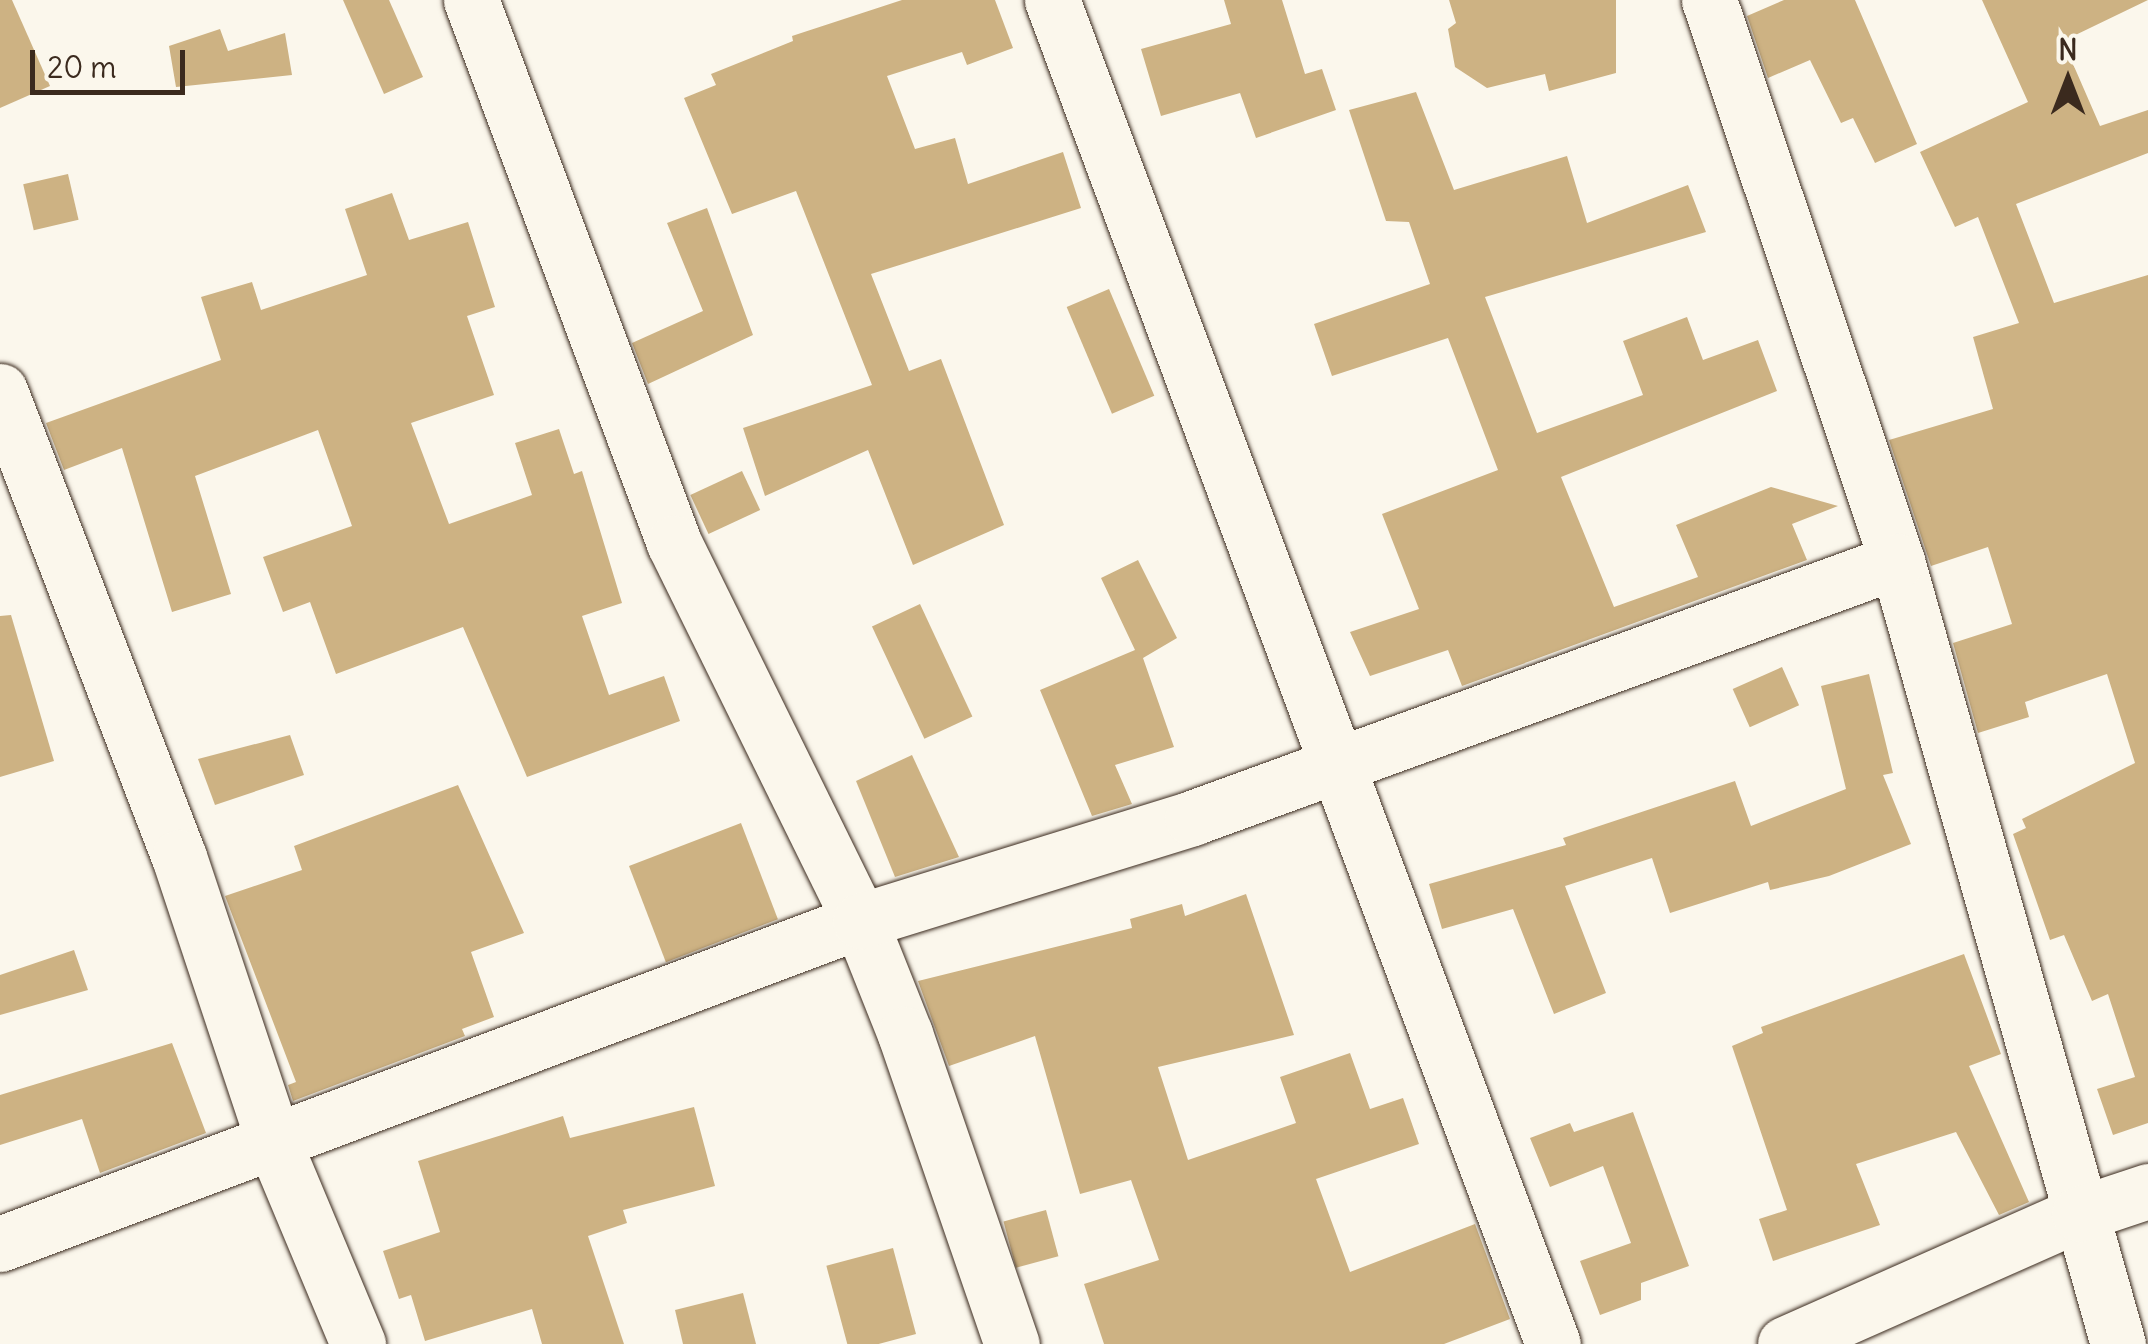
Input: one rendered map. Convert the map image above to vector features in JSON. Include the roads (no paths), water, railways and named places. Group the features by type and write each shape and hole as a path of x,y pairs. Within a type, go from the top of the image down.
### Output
{"street":[{"path":"470,0 674,543 860,922 1012,1344"},
{"path":"1052,0 1553,1344"},
{"path":"1709,0 1898,561 2118,1344"},
{"path":"0,391 179,857 274,1143 358,1344"},
{"path":"0,1244 860,922 1340,766 1898,561"},
{"path":"1785,1344 2079,1214 2148,1191"}]}
